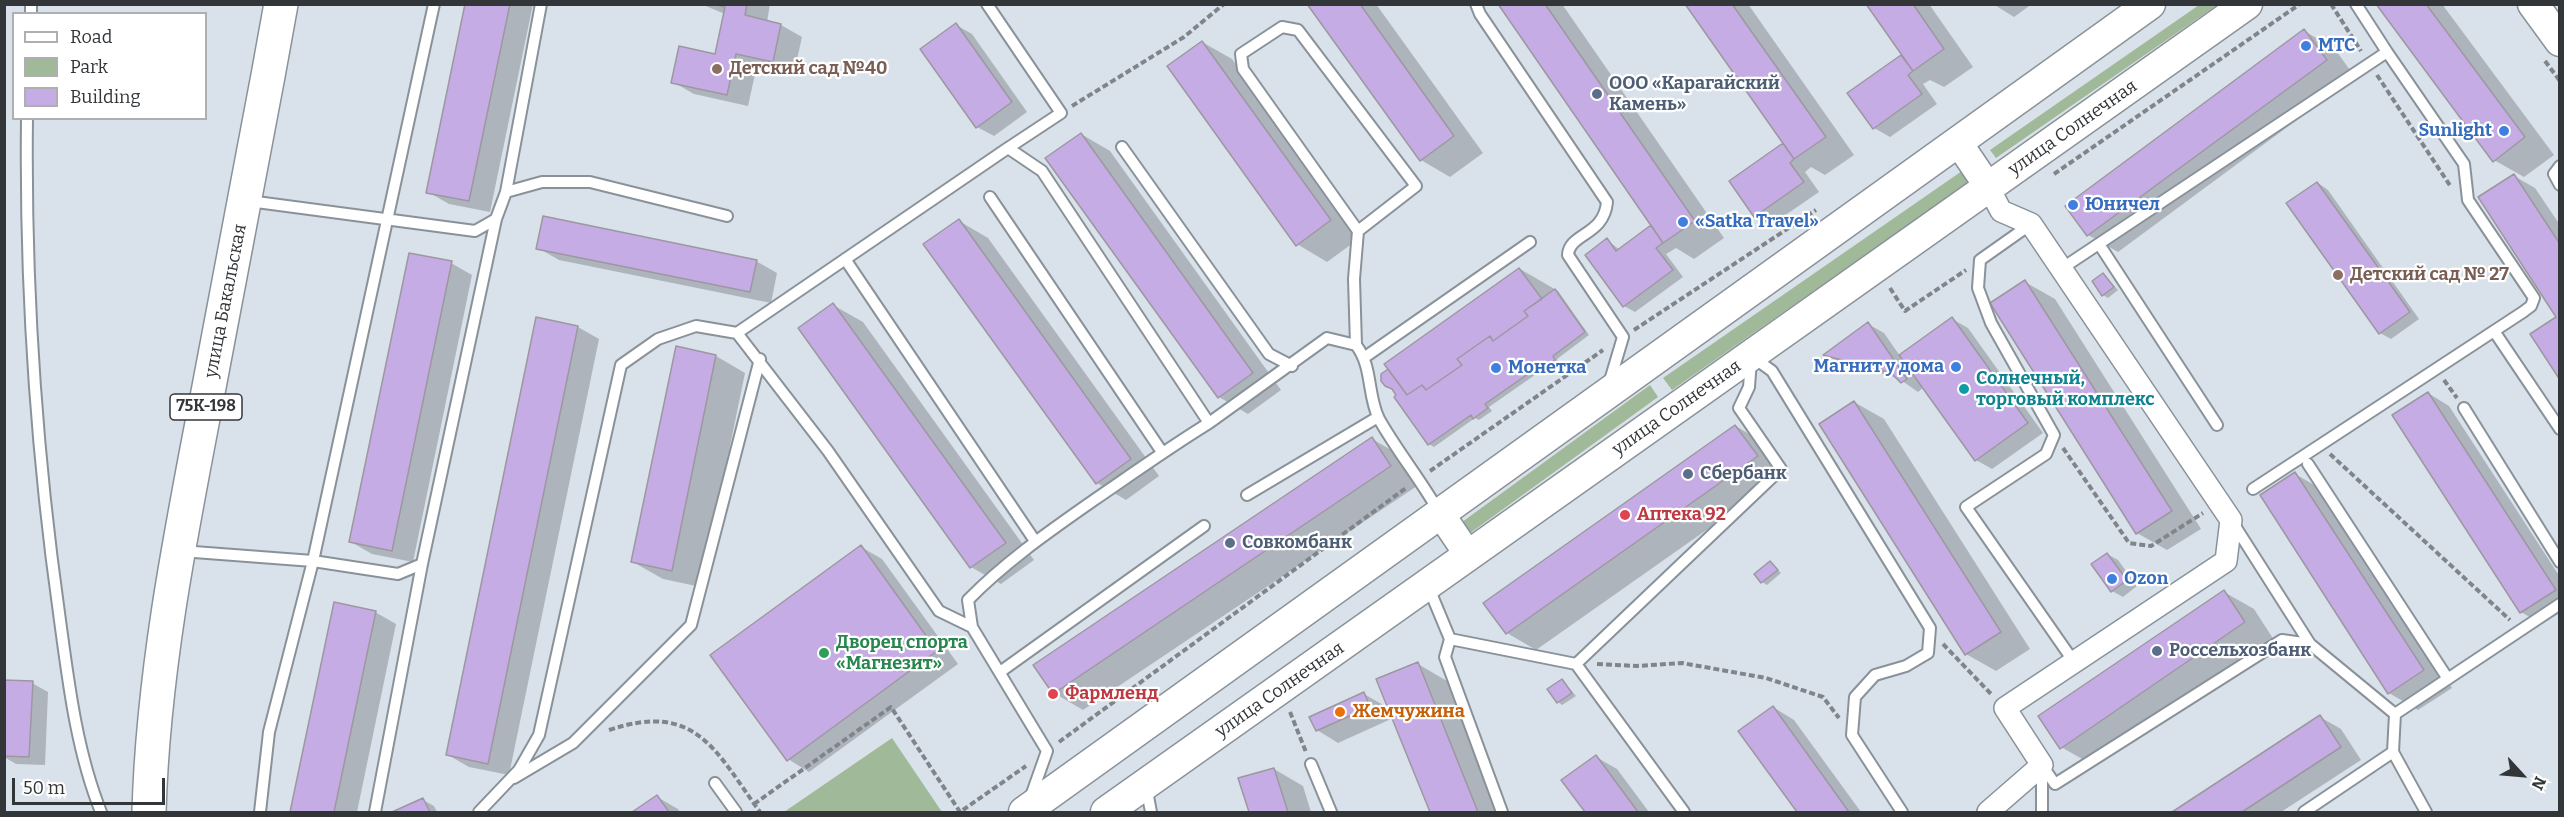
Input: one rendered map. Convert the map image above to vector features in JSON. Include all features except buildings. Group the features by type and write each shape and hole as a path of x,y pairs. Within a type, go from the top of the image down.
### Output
{"main road":[{"name":"улица Бакальская","path":"149,813 150,763 177,551 246,201 281,4"},
{"path":"1025,812 2150,4"},
{"name":"улица Солнечная","path":"1107,813 1149,798 1427,585 2247,4"},
{"path":"2533,4 2559,42"}],"street":[{"path":"1958,142 1989,188 2001,211 2031,224 2224,512 2226,561 2005,708 2042,765 1988,813"},
{"path":"1440,513 1469,556"}],"lane":[{"path":"260,813 269,732 313,561 434,4"},
{"path":"375,813 422,564 496,219 506,192 541,4"},
{"path":"737,333 1061,113 987,4"},
{"path":"1476,4 1480,14 1607,202 1602,221 1571,245 1568,255 1623,337 1606,395"},
{"path":"2253,489 2531,306 2534,298 2468,200 2464,164 2356,4"},
{"path":"1358,231 1416,186 1298,30 1282,27 1241,54 1242,69 1358,231 1354,279 1356,345 1365,357 1378,417 1420,478 1440,513"},
{"path":"2061,269 2387,52"},
{"path":"27,120 30,299 49,546 67,669 90,785 100,813"},
{"path":"1122,147 1269,354 1292,366"},
{"path":"1008,148 1042,171 1209,423"},
{"path":"2559,166 2554,174 2559,185"},
{"path":"506,192 542,182 590,182 728,216"},
{"path":"990,197 1162,452"},
{"path":"246,201 475,231 496,219"},
{"path":"2031,224 1980,260 1978,288 1991,323 2054,435 2046,454 1966,507 2074,662"},
{"path":"1365,357 1530,242"},
{"path":"2099,244 2217,425"},
{"path":"845,260 1035,541"},
{"path":"479,813 519,770 539,735 621,366 658,339 696,326 737,333 760,359 828,451 939,611 972,627"},
{"path":"2494,331 2559,429"},
{"path":"1025,812 1047,751 972,627 968,600 992,576 1035,541 1162,452 1292,366 1327,338 1356,345"},
{"path":"1751,356 1772,371 1930,628 1928,653 1906,666 1875,675 1855,697 1852,735 1902,813"},
{"path":"1576,664 1782,469 1739,408 1749,387 1751,356"},
{"path":"507,782 573,743 691,625 760,359"},
{"path":"2464,408 2559,562"},
{"path":"1247,495 1378,417"},
{"path":"2308,464 2448,679"},
{"path":"2224,512 2310,644 2395,714"},
{"path":"1000,672 1204,526"},
{"path":"177,551 313,561 398,574 422,564"},
{"path":"1427,585 1450,639 1445,657 1502,813"},
{"path":"2395,714 2559,604"},
{"path":"1450,639 1576,664 1684,813"},
{"path":"2042,765 2055,784 2282,640 2310,644"},
{"path":"2395,714 2392,752 2426,813"},
{"path":"2304,813 2392,752"},
{"path":"1311,764 1331,813"},
{"path":"2042,765 2042,813"},
{"path":"715,783 736,813"}],"path":[{"path":"1061,113 1184,37 1224,4"},
{"path":"2331,4 2453,191"},
{"path":"1623,337 1820,208"},
{"path":"1890,288 1905,311 1980,260"},
{"path":"754,804 891,707 960,813 1420,478 1605,348"},
{"path":"2054,435 2129,543 2151,546 2224,512"},
{"path":"2320,445 2513,623"},
{"path":"1930,628 1954,658 2005,708"},
{"path":"1576,664 1637,666 1682,663 1766,678 1823,697 1852,735"},
{"path":"1288,708 1311,764"},
{"path":"573,743 645,720 682,724 706,739 759,813"}],"green space":[{"path":"2199,5 2217,5 1996,158 1990,150"},
{"path":"1962,171 1969,180 1965,185 1672,390 1663,378"},
{"path":"1650,385 1658,397 1466,536 1458,525"},
{"path":"892,738 942,812 784,812"}],"place":[{"name":"МТС","path":"2306,46"},
{"name":"Детский сад №40","path":"717,69"},
{"name":"ООО «Карагайский Камень»","path":"1597,94"},
{"name":"Sunlight","path":"2504,131"},
{"name":"Юничел","path":"2073,205"},
{"name":"«Satka Travel»","path":"1683,222"},
{"name":"Детский сад № 27","path":"2338,275"},
{"name":"Магнит у дома","path":"1956,367"},
{"name":"Монетка","path":"1496,368"},
{"name":"Солнечный, торговый комплекс","path":"1964,389"},
{"name":"Сбербанк","path":"1688,474"},
{"name":"Аптека 92","path":"1625,515"},
{"name":"Совкомбанк","path":"1230,543"},
{"name":"Ozon","path":"2112,579"},
{"name":"Россельхозбанк","path":"2157,651"},
{"name":"Дворец спорта «Магнезит»","path":"824,653"},
{"name":"Фармленд","path":"1053,694"},
{"name":"Жемчужина","path":"1340,712"}]}
